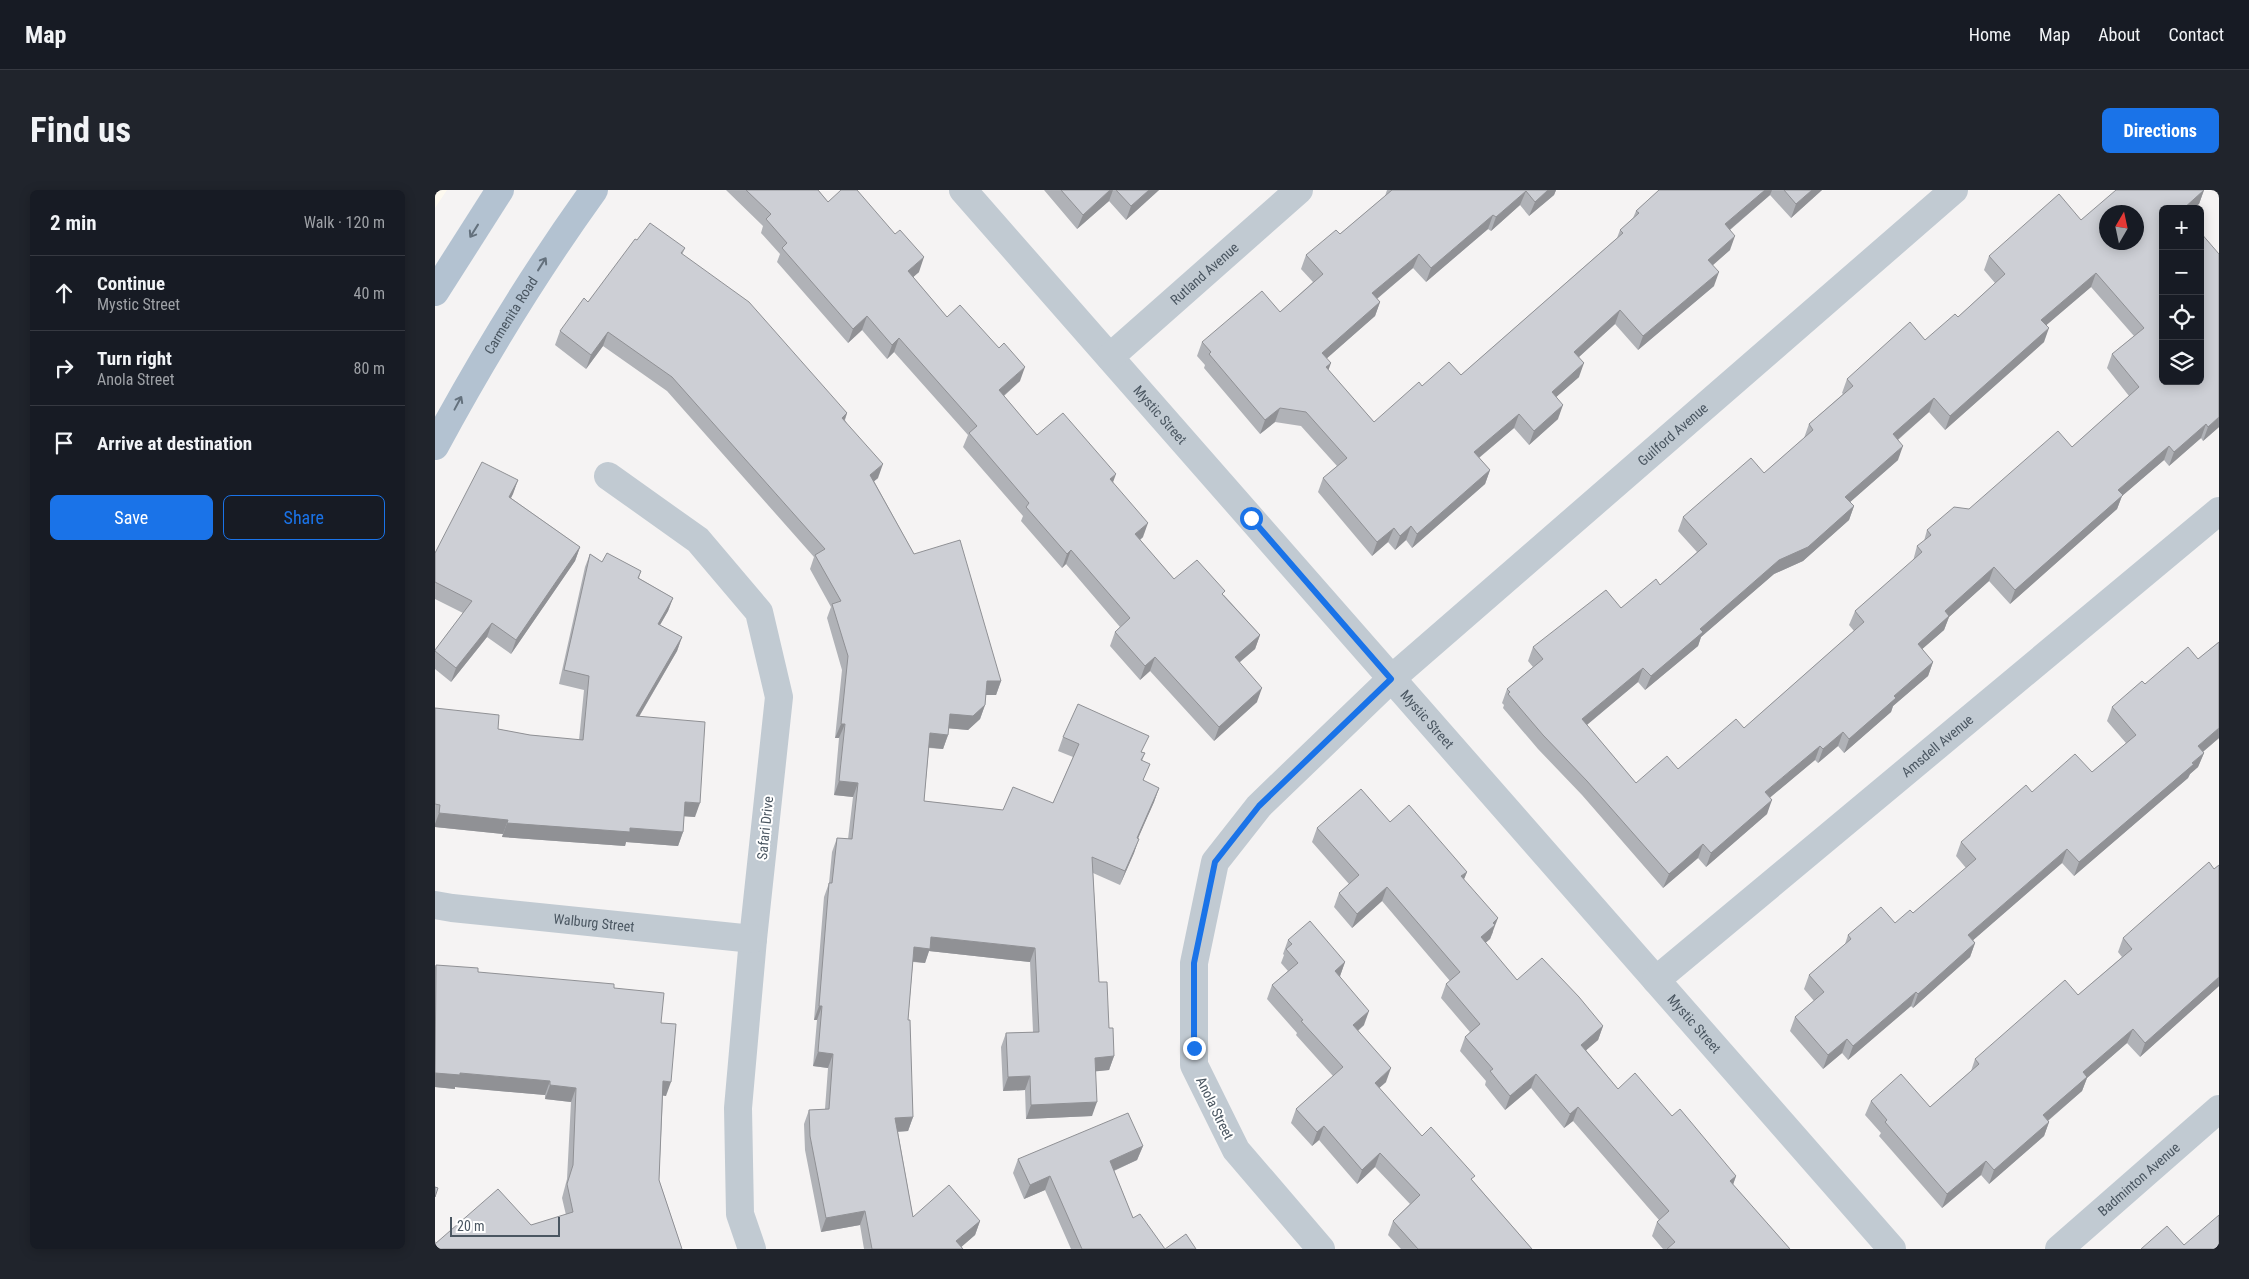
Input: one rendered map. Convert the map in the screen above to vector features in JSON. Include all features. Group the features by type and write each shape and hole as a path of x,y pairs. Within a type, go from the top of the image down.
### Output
{"main road":[{"path":"435,292 500,190"},
{"name":"Carmenita Road","path":"435,446 468,384 539,268 594,190"}],"street":[{"name":"Mystic Street","path":"963,190 1892,1249"},
{"name":"Rutland Avenue","path":"1109,357 1299,190"},
{"name":"Guilford Avenue","path":"1391,679 1954,190"},
{"name":"Safari Drive","path":"608,476 698,540 759,612 779,698 753,939 738,1108 739,1214 752,1249"},
{"name":"Amsdell Avenue","path":"1656,980 2219,511"},
{"name":"Anola Street","path":"1321,1249 1236,1150 1194,1065 1194,963 1215,862 1259,806 1391,679"},
{"name":"Walburg Street","path":"435,905 753,939"},
{"name":"Badminton Avenue","path":"2059,1249 2219,1108"}],"shaded area":[{"path":"435,190 447,190 435,208"}],"building":[{"path":"746,190 818,190 828,202 841,190 857,190 895,234 900,230 924,257 908,271 947,317 960,305 999,348 1004,343 1025,367 999,390 1037,435 1063,413 1116,474 1110,479 1148,523 1135,534 1174,579 1197,560 1225,591 1222,594 1260,635 1235,657 1262,688 1219,727 1155,657 1145,666 1115,632 1130,618 1071,550 1067,554 1026,507 1029,503 969,433 977,426 899,338 892,345 867,316 853,329 782,248 787,243 766,219 771,214"},
{"path":"1061,190 1110,190 1083,215"},
{"path":"1116,190 1149,190 1131,206"},
{"path":"1392,190 1548,190 1535,202 1526,191 1496,217 1493,215 1431,268 1419,254 1372,293 1380,302 1322,353 1331,363 1326,367 1374,422 1419,382 1422,386 1449,362 1461,375 1623,233 1620,230 1639,213 1636,211 1659,190 1765,190 1725,224 1735,236 1708,260 1719,272 1643,336 1620,310 1574,352 1584,363 1552,392 1563,405 1534,431 1519,414 1474,452 1490,470 1417,534 1411,526 1400,536 1394,528 1377,542 1323,478 1347,458 1306,412 1280,408 1265,420 1209,354 1211,352 1202,342 1262,291 1280,312 1323,274 1306,255 1336,230 1340,234"},
{"path":"1784,190 1812,190 1796,204"},
{"path":"2116,190 2204,190 2187,205 2159,205 2159,385 2204,385 2204,237 2219,254 2219,417 2208,427 2206,424 2174,452 2169,446 2118,490 2123,495 2015,590 1994,567 1945,611 1949,616 1918,644 1933,662 1894,696 1896,698 1849,739 1843,732 1823,749 1820,746 1765,792 1772,800 1711,853 1703,844 1669,874 1587,781 1543,735 1508,694 1510,692 1507,689 1543,659 1533,647 1606,590 1621,608 1656,579 1660,585 1707,544 1683,517 1751,458 1764,473 1813,430 1809,424 1853,386 1847,379 1910,322 1925,340 1955,314 1958,317 2005,274 1989,256 2059,194 2081,220","holes":["2096,273 2144,328 2112,354 2139,387 2072,447 2058,431 1969,509 1954,507 1927,530 1931,535 1917,546 1922,552 1855,611 1864,622 1744,728 1736,719 1678,769 1667,756 1636,783 1582,719 1643,668 1651,676 1703,632 1700,629 1779,560 1808,547 1854,506 1845,497 1903,446 1893,434 1934,398 1950,416 2049,328 2041,320"]},
{"path":"650,223 685,248 681,253 749,302 847,413 842,418 883,464 870,475 914,554 960,540 1001,681 987,681 985,705 973,716 950,714 948,735 930,733 924,801 1003,810 1013,787 1053,803 1079,744 1063,737 1078,704 1149,736 1141,752 1145,753 1141,760 1150,764 1143,780 1159,788 1125,871 1092,857 1099,982 1107,982 1109,1028 1113,1028 1114,1056 1095,1058 1097,1102 1031,1105 1030,1076 1008,1077 1006,1033 1039,1032 1035,948 931,937 930,949 914,947 908,1020 910,1020 913,1117 895,1118 913,1217 949,1185 980,1221 956,1241 963,1249 872,1249 865,1211 826,1218 810,1136 809,1110 829,1109 833,1054 818,1052 822,1006 819,1006 829,883 832,883 837,838 852,839 858,783 839,781 845,724 841,724 848,656 832,604 841,601 815,555 825,549 672,377 608,332 591,355 560,331 584,298 588,302 635,239 637,240"},
{"path":"482,462 518,480 509,497 580,547 516,640 492,623 456,668 435,650 472,601 435,582 435,553"},
{"path":"607,553 641,571 638,578 673,598 658,624 682,637 636,716 705,722 700,803 685,802 683,832 630,828 630,832 507,823 508,820 439,813 440,805 435,804 435,708 499,715 498,729 530,735 583,740 589,676 564,670 590,554 602,562"},
{"path":"2219,642 2219,728 2198,746 2204,753 2192,763 2194,764 2079,862 2067,849 1968,935 1975,943 1918,994 1916,992 1853,1046 1847,1039 1828,1055 1795,1017 1824,992 1809,975 1851,939 1848,935 1881,907 1895,923 1910,910 1913,913 1976,859 1961,842 2026,785 2032,792 2075,754 2092,772 2136,735 2112,707 2142,681 2145,684 2188,647 2198,659"},
{"path":"1361,789 1390,822 1409,805 1467,872 1461,876 1498,918 1493,923 1495,925 1481,937 1517,980 1542,958 1603,1026 1581,1045 1618,1089 1635,1073 1672,1116 1680,1109 1736,1176 1730,1181 1790,1249 1667,1249 1675,1242 1657,1222 1669,1211 1578,1107 1570,1114 1536,1074 1510,1096 1490,1071 1493,1069 1465,1037 1480,1024 1446,984 1460,972 1387,887 1357,914 1339,893 1359,875 1317,828"},
{"path":"2209,862 2214,869 2219,865 2219,977 2145,1043 2133,1029 2083,1072 2087,1077 2043,1115 2049,1122 1994,1170 1986,1161 1947,1194 1885,1122 1887,1120 1871,1101 1901,1074 1930,1107 1979,1064 1975,1059 2065,980 2078,995 2132,949 2123,938"},
{"path":"1310,921 1345,962 1335,971 1369,1011 1353,1025 1391,1068 1375,1083 1422,1136 1431,1127 1475,1176 1471,1179 1532,1249 1418,1249 1393,1221 1420,1195 1380,1153 1362,1170 1324,1126 1317,1132 1296,1109 1343,1067 1301,1021 1303,1020 1272,985 1298,963 1286,949 1292,944 1288,940"},
{"path":"436,965 478,968 478,972 614,984 614,988 664,993 661,1023 676,1024 671,1082 663,1081 659,1180 682,1249 435,1249 435,1244 498,1189 531,1225 573,1212 567,1184 573,1165 576,1088 550,1085 550,1081 460,1073 460,1075 435,1073"},
{"path":"1128,1113 1143,1146 1110,1161 1133,1218 1140,1214 1165,1249 1082,1249 1050,1176 1030,1185 1018,1159"},
{"path":"2219,1215 2219,1249 2141,1249 2167,1226 2184,1245"},
{"path":"1186,1234 1196,1249 1165,1249"}],"route":[{"path":"1194,1048 1194,963 1215,862 1259,806 1391,679 1251,518"}]}
